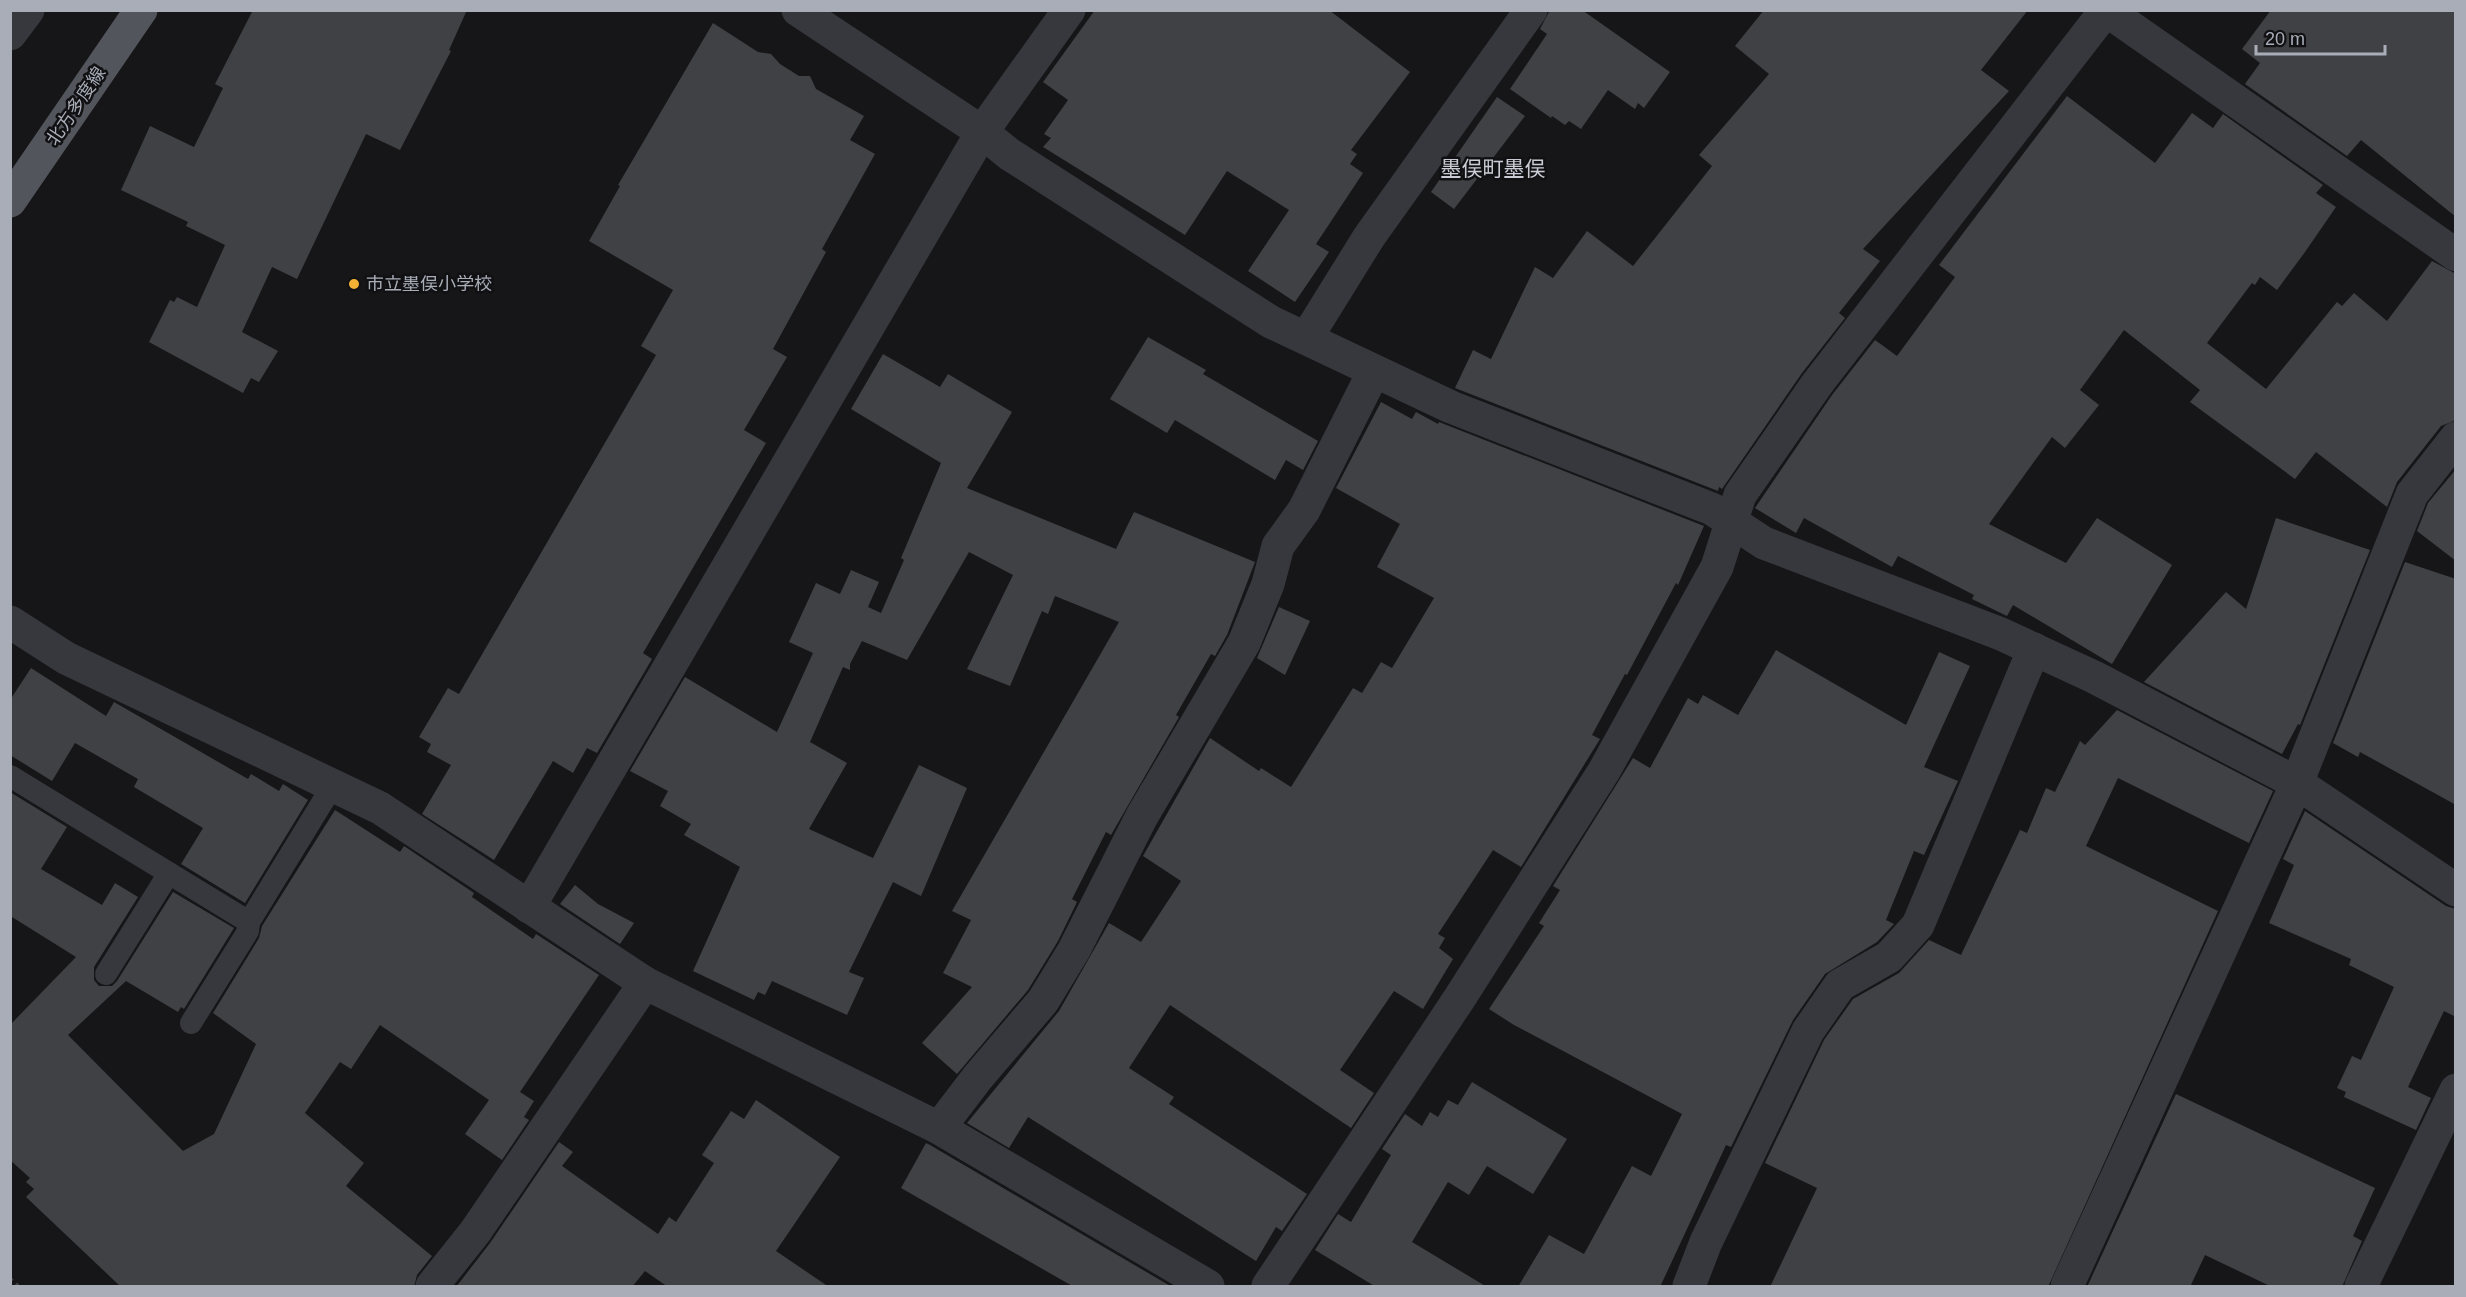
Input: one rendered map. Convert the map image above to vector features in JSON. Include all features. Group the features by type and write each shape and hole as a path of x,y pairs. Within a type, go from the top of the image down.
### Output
{"main road":[{"name":"北方多度線","path":"10,201 141,10"}],"street":[{"path":"10,34 28,10"},
{"path":"798,10 982,132 1009,154 1271,322 1307,337 1451,407 1712,508 1764,543 2001,634 2094,677 2296,783 2456,890"},
{"path":"529,907 982,132 1069,10"},
{"path":"1307,337 1369,237 1531,10"},
{"path":"1268,1287 1459,999 1604,771 1717,567 1740,495 1816,384 2106,10 2456,255"},
{"path":"939,1128 978,1077 1043,1001 1074,950 1125,847 1244,643 1268,584 1278,546 1304,510 1374,371"},
{"path":"2067,1287 2296,783 2412,494 2456,438"},
{"path":"10,622 66,658 380,808 645,983 939,1128 1208,1287"},
{"path":"1689,1287 1706,1242 1808,1031 1840,986 1889,957 1918,926 2034,649"},
{"path":"432,1287 475,1232 645,983"},
{"path":"2361,1287 2456,1090"}],"lane":[{"path":"10,776 249,922"},
{"path":"191,1023 248,931 249,922 333,785"},
{"path":"106,974 169,873"}],"path":[{"path":"10,1279 18,1287"}],"building":[{"path":"253,10 467,10 449,50 451,51 400,150 366,134 297,279 272,267 242,332 278,351 259,382 251,378 243,393 149,342 170,300 174,302 177,297 197,307 225,245 186,226 188,222 121,190 150,126 194,147 223,88 215,84"},
{"path":"1095,10 1329,10 1410,72 1351,150 1357,154 1350,164 1363,173 1316,244 1329,252 1295,302 1248,271 1289,210 1227,171 1185,235 1043,147 1051,138 1044,134 1068,100 1043,82"},
{"path":"1550,10 1582,10 1670,72 1644,108 1638,103 1635,109 1608,90 1581,129 1569,121 1565,125 1552,116 1551,118 1510,89 1547,34 1540,29"},
{"path":"1764,10 2028,10 1981,70 2009,91 1863,249 1880,261 1839,313 1845,318 1802,373 1722,489 1719,487 1718,491 1455,388 1473,350 1491,359 1535,267 1553,278 1587,231 1633,266 1712,166 1699,155 1769,74 1735,46"},
{"path":"2271,10 2456,10 2456,217 2361,140 2347,156 2245,84 2260,63 2242,49"},
{"path":"713,23 758,52 771,54 780,64 799,76 810,76 816,89 864,116 850,140 875,154 822,249 826,252 773,349 787,357 744,430 766,443 643,653 652,659 597,753 587,748 573,773 553,761 494,860 422,814 451,765 427,752 431,744 419,737 448,688 459,694 656,355 641,346 673,290 589,241 620,186 618,185"},
{"path":"2067,96 2155,163 2192,113 2213,128 2223,114 2323,185 2316,193 2336,207 2305,252 2277,290 2260,277 2255,285 2252,283 2207,343 2266,389 2337,302 2342,306 2354,293 2387,321 2432,261 2456,274 2456,420 2441,426 2397,482 2387,507 2316,452 2295,479 2190,402 2200,390 2124,330 2080,390 2099,405 2065,448 2052,437 1989,524 2066,563 2097,518 2172,565 2112,664 2013,605 2007,616 1972,599 1974,595 1898,556 1892,567 1804,518 1796,533 1755,508 1832,395 1875,340 1897,356 1955,277 1939,265"},
{"path":"1497,97 1525,116 1454,209 1431,192"},
{"path":"1148,337 1206,370 1203,374 1318,441 1303,470 1286,460 1275,480 1175,420 1167,433 1110,399"},
{"path":"883,354 940,387 948,374 1012,412 967,488 1116,549 1134,512 1255,562 1227,635 1215,656 1211,654 1176,715 1179,717 1111,835 1106,832 1072,899 1077,902 1058,941 1028,990 957,1074 922,1043 972,987 943,973 971,920 952,911 1119,622 1055,596 1048,614 1042,611 1010,686 967,669 1013,575 969,552 907,660 862,641 850,664 850,670 843,667 810,742 847,763 809,829 873,858 919,765 967,788 921,896 893,882 849,972 864,978 847,1015 772,981 765,995 758,992 754,1000 693,971 740,867 684,835 691,824 660,806 668,791 630,771 685,677 777,732 813,653 789,642 816,583 840,594 851,570 879,582 868,607 881,613 904,560 901,558 941,463 851,409"},
{"path":"1381,402 1412,419 1416,412 1438,424 1439,422 1704,526 1678,585 1676,583 1592,735 1600,739 1521,867 1493,850 1438,934 1445,938 1439,948 1453,959 1423,1009 1394,991 1340,1070 1374,1093 1351,1128 1170,1005 1129,1068 1174,1097 1169,1104 1307,1194 1282,1231 1276,1227 1256,1261 1028,1117 1009,1148 967,1123 1059,1011 1109,923 1141,942 1181,881 1143,856 1210,738 1259,771 1261,768 1291,787 1353,688 1362,693 1381,662 1392,668 1434,598 1377,567 1400,524 1336,488"},
{"path":"2456,469 2456,561 2417,531 2428,503"},
{"path":"2276,518 2370,550 2300,725 2298,724 2282,754 2144,682 2226,592 2246,609"},
{"path":"2405,562 2456,579 2456,805 2360,752 2358,757 2333,743"},
{"path":"1279,607 1310,621 1285,675 1257,658"},
{"path":"1776,650 1906,725 1939,652 1970,666 1924,767 1958,781 1924,855 1914,851 1886,920 1894,924 1877,942 1825,974 1793,1020 1731,1147 1726,1145 1660,1287 1518,1287 1549,1235 1584,1254 1632,1166 1651,1176 1682,1114 1514,1025 1489,1009 1544,926 1539,923 1560,890 1553,886 1633,758 1650,768 1688,698 1698,704 1703,695 1738,715"},
{"path":"31,668 106,716 114,702 248,779 251,774 279,791 283,784 308,800 245,903 181,864 203,828 134,787 138,779 75,743 52,781 10,755 10,700"},
{"path":"2117,710 2273,791 2249,843 2118,778 2086,846 2218,911 2048,1287 1770,1287 1817,1188 1765,1163 1824,1040 1853,999 1899,973 1929,940 1961,955 2020,830 2027,833 2046,788 2055,792 2080,741 2085,745"},
{"path":"10,792 67,827 41,869 102,905 115,883 138,897 94,967 94,980 99,986 112,986 117,981 173,892 234,928 184,1009 181,1007 178,1012 126,981 68,1035 183,1151 214,1134 256,1044 213,1013 259,938 262,926 335,810 400,852 404,846 474,893 472,897 533,939 536,934 599,975 520,1092 534,1101 524,1117 529,1120 502,1160 465,1134 489,1100 380,1025 351,1069 340,1062 305,1113 364,1163 346,1186 432,1256 417,1275 414,1287 121,1287 26,1197 34,1189 26,1182 30,1178 10,1160 10,1025 76,957 12,917 10,919"},
{"path":"2305,811 2446,906 2456,909 2456,1017 2444,1011 2408,1087 2431,1098 2416,1130 2344,1097 2346,1092 2337,1088 2352,1056 2361,1060 2394,987 2349,965 2351,959 2269,923 2294,865 2283,859"},
{"path":"575,885 598,904 634,923 620,944 560,904"},
{"path":"1472,1082 1567,1139 1533,1194 1487,1166 1469,1195 1448,1182 1412,1242 1487,1287 1376,1287 1315,1250 1338,1214 1351,1222 1391,1155 1382,1149 1405,1114 1422,1126 1430,1112 1438,1117 1448,1100 1458,1105"},
{"path":"2176,1094 2375,1188 2353,1236 2362,1241 2342,1287 2272,1287 2205,1255 2190,1287 2087,1287"},
{"path":"756,1100 840,1157 776,1251 829,1287 668,1287 645,1271 632,1287 456,1287 490,1243 559,1142 573,1152 562,1166 658,1234 669,1217 676,1222 714,1163 702,1155 731,1111 744,1119"},
{"path":"926,1143 1172,1287 1074,1287 901,1188"}],"place":[{"name":"市立墨俣小学校","path":"354,284"}],"district":[{"name":"墨俣町墨俣","path":"1493,169"}]}
